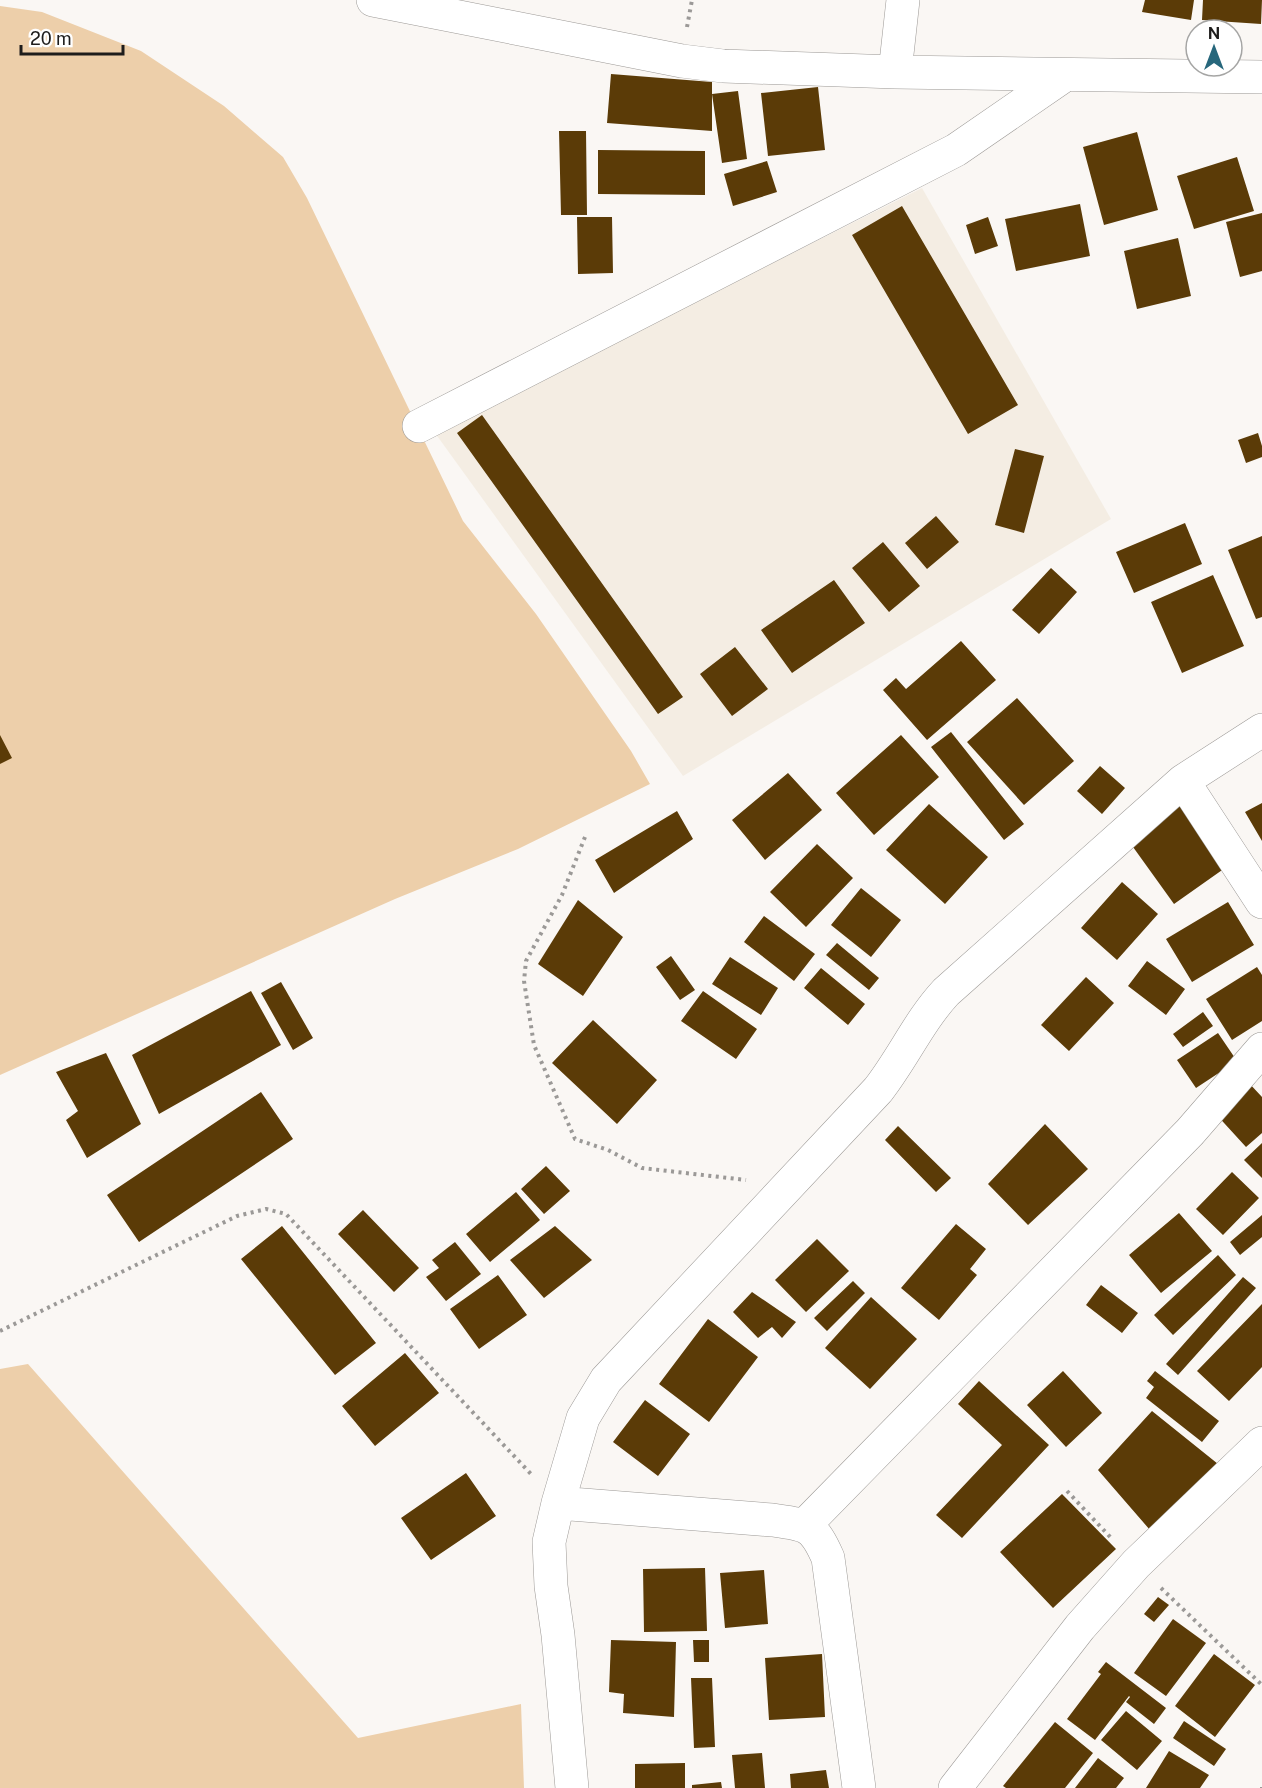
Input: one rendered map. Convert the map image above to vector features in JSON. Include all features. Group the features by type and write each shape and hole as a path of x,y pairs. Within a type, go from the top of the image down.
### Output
{"street":[{"path":"373,0 682,61 723,66 895,72 1262,77"},
{"path":"895,72 903,0"},
{"path":"419,426 956,150 1065,75"},
{"path":"572,1788 549,1542 583,1418 606,1380 885,1081 931,1008 946,992 1184,781 1262,730"},
{"path":"1184,781 1262,902"},
{"path":"805,1525 1190,1132 1262,1049"},
{"path":"955,1788 1080,1627 1136,1564 1262,1443"},
{"path":"558,1503 772,1520 805,1525 819,1538 828,1558 859,1788"}],"path":[{"path":"585,837 562,895 526,961 524,981 534,1045 575,1140 608,1150 642,1168 754,1181 784,1190"},
{"path":"0,1331 237,1216 266,1209 286,1214 558,1503"},
{"path":"1067,1491 1136,1564 1262,1685"}],"shaded area":[{"path":"0,6 42,12 141,51 224,106 283,157 307,198 463,521 536,614 631,751 650,784 518,849 395,899 0,1075"},
{"path":"922,188 1111,519 683,776 435,433"},
{"path":"28,1364 358,1738 521,1704 524,1788 0,1788 0,1369"}],"building":[{"path":"1145,0 1194,0 1191,18 1142,12"},
{"path":"1203,0 1262,0 1261,24 1244,23 1244,18 1202,18"},
{"path":"611,74 712,82 712,131 607,123"},
{"path":"818,87 825,150 768,156 761,93"},
{"path":"738,91 747,159 722,163 712,94"},
{"path":"559,131 586,131 587,215 561,215"},
{"path":"1137,132 1158,210 1104,225 1083,147"},
{"path":"598,150 705,151 705,195 598,194"},
{"path":"1237,157 1254,211 1194,229 1177,176"},
{"path":"767,161 777,192 733,206 724,174"},
{"path":"1080,204 1090,256 1016,271 1005,219"},
{"path":"902,206 1018,405 968,434 852,235"},
{"path":"1262,213 1262,271 1240,277 1226,222"},
{"path":"577,217 612,217 613,273 578,274"},
{"path":"988,217 998,246 975,254 966,225"},
{"path":"1178,238 1191,296 1137,309 1124,251"},
{"path":"482,415 683,697 658,714 457,433"},
{"path":"1258,433 1262,446 1262,457 1246,463 1238,440"},
{"path":"1015,449 1044,456 1024,533 995,525"},
{"path":"936,516 959,542 927,569 905,543"},
{"path":"1185,523 1202,564 1134,593 1116,552"},
{"path":"1262,536 1262,617 1256,619 1228,550"},
{"path":"883,542 920,586 889,612 852,568"},
{"path":"1051,568 1077,592 1039,634 1012,610"},
{"path":"1213,575 1244,646 1182,673 1151,602"},
{"path":"834,580 865,623 792,673 761,630"},
{"path":"961,641 996,680 927,740 883,690 896,678 906,689"},
{"path":"735,647 768,689 732,716 700,674"},
{"path":"1017,698 1074,761 1024,805 967,742"},
{"path":"951,732 1024,824 1004,840 931,747"},
{"path":"0,735 12,758 0,764"},
{"path":"901,735 939,777 874,835 836,793"},
{"path":"1100,766 1125,788 1102,814 1077,791"},
{"path":"788,773 822,810 765,860 732,820"},
{"path":"1178,803 1225,868 1174,904 1128,840"},
{"path":"1262,803 1262,841 1245,812"},
{"path":"929,804 988,857 945,904 886,850"},
{"path":"677,811 693,839 614,893 595,860"},
{"path":"817,844 853,878 806,927 770,892"},
{"path":"1122,882 1158,914 1117,960 1081,928"},
{"path":"861,888 901,920 871,957 831,925"},
{"path":"578,900 623,937 583,996 538,964"},
{"path":"1228,902 1254,945 1192,982 1166,939"},
{"path":"764,916 815,954 794,981 744,942"},
{"path":"837,943 879,978 869,990 826,955"},
{"path":"671,956 695,990 680,1000 656,967"},
{"path":"730,957 778,988 761,1015 712,984"},
{"path":"1147,961 1185,989 1166,1015 1128,986"},
{"path":"1257,967 1262,975 1262,1021 1232,1040 1206,999"},
{"path":"821,968 865,1004 848,1025 804,988"},
{"path":"1086,977 1114,1003 1069,1051 1041,1025"},
{"path":"281,982 313,1038 293,1050 261,993"},
{"path":"251,991 281,1045 159,1114 132,1055"},
{"path":"703,991 757,1029 736,1059 681,1021"},
{"path":"1203,1012 1213,1026 1183,1047 1173,1034"},
{"path":"593,1020 657,1080 617,1124 552,1063"},
{"path":"1218,1033 1237,1061 1196,1088 1177,1060"},
{"path":"106,1053 141,1124 87,1158 66,1120 78,1111 56,1072"},
{"path":"1248,1082 1262,1097 1262,1133 1246,1147 1214,1112"},
{"path":"261,1092 293,1139 139,1242 107,1195"},
{"path":"1045,1124 1088,1169 1028,1225 988,1184"},
{"path":"898,1126 951,1178 936,1192 885,1140"},
{"path":"1262,1143 1262,1178 1244,1160"},
{"path":"546,1166 570,1191 544,1214 521,1189"},
{"path":"1232,1172 1259,1198 1223,1235 1196,1209"},
{"path":"516,1192 540,1220 490,1262 466,1234"},
{"path":"363,1210 419,1268 394,1292 338,1234"},
{"path":"1179,1213 1212,1251 1161,1293 1129,1255"},
{"path":"1262,1215 1262,1237 1240,1255 1230,1242"},
{"path":"956,1224 986,1249 970,1269 977,1275 939,1320 901,1288"},
{"path":"282,1226 376,1343 335,1375 241,1259"},
{"path":"555,1226 592,1260 544,1298 510,1260"},
{"path":"817,1239 849,1271 806,1312 775,1280"},
{"path":"455,1242 481,1274 446,1301 426,1277 439,1268 432,1260"},
{"path":"1218,1255 1236,1275 1173,1335 1154,1315"},
{"path":"498,1275 527,1315 479,1349 450,1309"},
{"path":"1243,1277 1256,1288 1178,1375 1166,1364"},
{"path":"853,1281 865,1293 827,1331 814,1318"},
{"path":"1101,1285 1138,1313 1122,1333 1086,1305"},
{"path":"752,1292 796,1322 782,1338 772,1327 758,1338 733,1312"},
{"path":"871,1297 917,1339 870,1389 825,1348"},
{"path":"1262,1304 1262,1367 1229,1401 1197,1371"},
{"path":"708,1319 758,1357 709,1422 659,1384"},
{"path":"405,1353 439,1393 375,1446 342,1406"},
{"path":"1063,1371 1102,1413 1066,1447 1027,1405"},
{"path":"1155,1371 1219,1421 1202,1442 1146,1398 1154,1387 1147,1381"},
{"path":"979,1381 1049,1445 962,1538 936,1515 1002,1445 958,1404"},
{"path":"645,1400 690,1434 658,1476 613,1442"},
{"path":"1152,1411 1218,1464 1150,1530 1098,1470"},
{"path":"466,1473 496,1516 431,1560 401,1518"},
{"path":"1062,1494 1116,1549 1053,1608 1000,1552"},
{"path":"705,1568 707,1631 644,1632 643,1569"},
{"path":"764,1570 768,1624 725,1628 720,1573"},
{"path":"1158,1597 1169,1605 1154,1622 1144,1614"},
{"path":"1173,1619 1206,1643 1166,1696 1134,1673"},
{"path":"611,1640 676,1642 674,1717 623,1713 624,1694 609,1692"},
{"path":"693,1640 709,1640 709,1662 694,1662"},
{"path":"822,1654 825,1717 769,1720 765,1658"},
{"path":"1214,1654 1255,1685 1215,1737 1175,1706"},
{"path":"1106,1662 1166,1708 1154,1724 1126,1702 1129,1696 1095,1740 1067,1719 1101,1674 1098,1672"},
{"path":"691,1678 712,1678 715,1747 694,1748"},
{"path":"1126,1711 1162,1741 1137,1770 1101,1740"},
{"path":"1184,1721 1226,1749 1214,1766 1173,1738"},
{"path":"1055,1722 1093,1753 1065,1788 1006,1788 1003,1786"},
{"path":"1169,1751 1209,1775 1200,1788 1146,1788"},
{"path":"762,1753 765,1788 735,1788 732,1755"},
{"path":"1098,1758 1124,1778 1116,1788 1075,1788"},
{"path":"685,1763 685,1788 635,1788 635,1764"},
{"path":"826,1770 829,1788 791,1788 790,1774"},
{"path":"721,1782 722,1788 692,1788 692,1785"}]}
